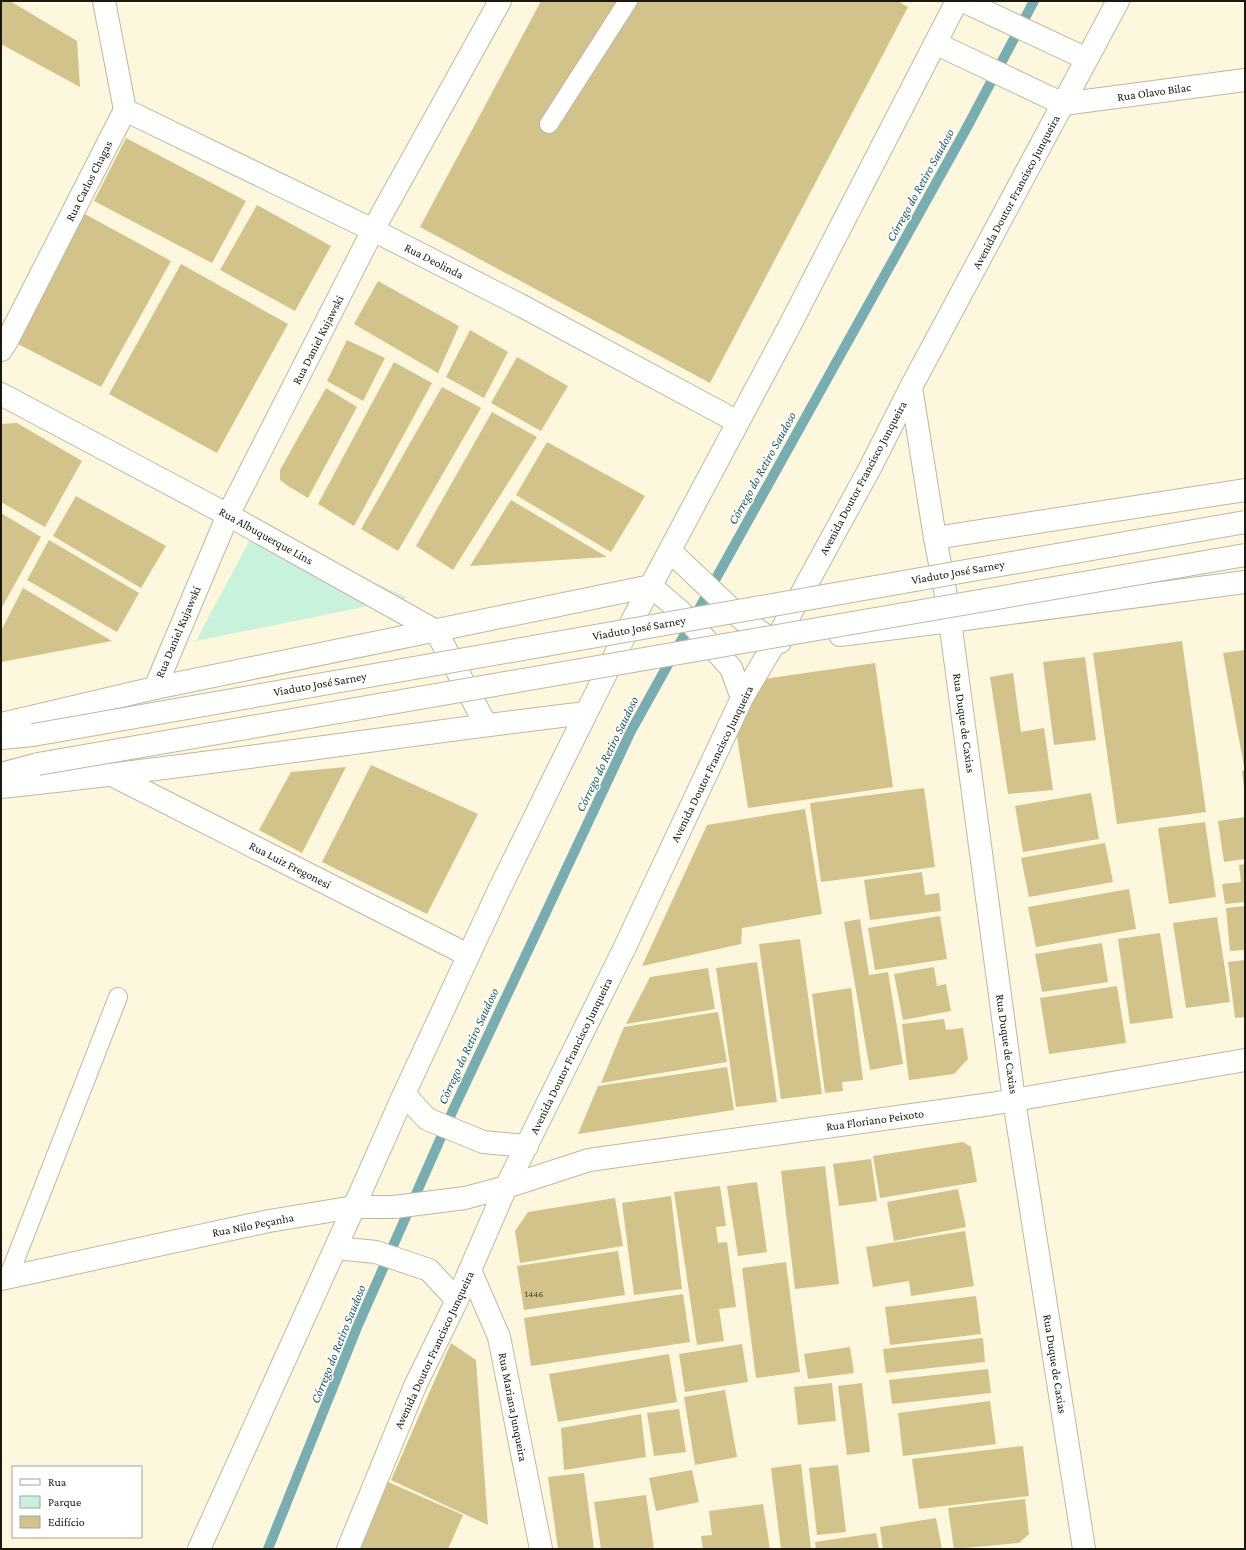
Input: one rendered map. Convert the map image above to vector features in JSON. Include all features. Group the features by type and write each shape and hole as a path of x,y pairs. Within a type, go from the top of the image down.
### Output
{"main road":[{"path":"104,1 125,110"},
{"name":"Rua Daniel Kujawski","path":"155,688 228,515 373,230 500,1"},
{"path":"199,1549 468,955 586,713 651,586 790,325 957,1"},
{"path":"963,1 1087,59"},
{"name":"Avenida Doutor Francisco Junqueira","path":"348,1549 415,1386 457,1300 506,1187 624,949 742,698 870,468 911,387 1118,1"},
{"path":"935,42 1063,104"},
{"name":"Rua Olavo Bilac","path":"1063,104 1245,80"},
{"name":"Rua Deolinda","path":"125,110 373,230 522,306 738,422"},
{"name":"Rua Carlos Chagas","path":"1,350 125,110"},
{"name":"Rua Duque de Caxias","path":"911,387 935,538 948,606 1014,1100 1084,1549"},
{"name":"Rua Albuquerque Lins","path":"1,394 228,515 436,631"},
{"path":"935,538 1245,490"},
{"name":"Viaduto José Sarney","path":"1,738 33,735 1245,522"},
{"path":"670,551 743,620 774,642 950,622 1245,582"},
{"path":"1,774 38,764 1245,555"},
{"path":"1,724 155,688 651,586"},
{"path":"651,586 681,612 731,668 742,698"},
{"path":"436,631 486,724"},
{"path":"1,787 112,775 486,724 586,713"},
{"name":"Rua Luiz Fregonesi","path":"112,775 468,955"},
{"name":"Rua Floriano Peixoto","path":"506,1187 589,1160 1014,1100 1245,1060"},
{"path":"404,1094 427,1119 483,1142 527,1146"},
{"name":"Rua Nilo Peçanha","path":"3,1283 269,1221 354,1208 394,1207 465,1198 506,1187"},
{"path":"336,1248 376,1252 430,1270 457,1300"},
{"name":"Rua Mariana Junqueira","path":"470,1270 499,1337 541,1549"}],"lane":[{"path":"549,124 628,1"},
{"path":"3,1283 118,997"}],"green space":[{"path":"256,528 408,598 196,641"}],"building":[{"path":"1,1 10,1 77,41 80,87 1,44"},
{"path":"541,1 898,1 908,7 710,383 420,227"},
{"path":"126,138 246,201 212,263 94,201"},
{"path":"257,205 331,246 295,311 220,270"},
{"path":"83,213 171,261 101,387 16,343"},
{"path":"181,264 288,324 217,453 109,394"},
{"path":"378,281 459,326 438,373 354,324"},
{"path":"470,330 508,352 484,398 446,377"},
{"path":"347,340 385,358 363,401 327,381"},
{"path":"517,357 568,386 541,431 491,403"},
{"path":"394,362 432,383 354,526 318,504"},
{"path":"442,387 481,408 398,551 361,529"},
{"path":"326,388 357,407 308,498 280,480 280,470"},
{"path":"492,412 537,437 453,570 416,546"},
{"path":"17,423 82,461 45,527 1,502 1,424"},
{"path":"547,442 645,496 611,552 516,495"},
{"path":"76,496 166,546 141,588 53,536"},
{"path":"511,500 607,557 470,566"},
{"path":"1,513 41,537 1,609"},
{"path":"49,540 139,593 117,632 27,580"},
{"path":"23,588 112,641 1,662 1,631"},
{"path":"1182,641 1206,812 1117,824 1093,653"},
{"path":"1245,650 1245,766 1244,766 1223,653"},
{"path":"1085,657 1096,740 1054,745 1043,662"},
{"path":"875,663 893,787 748,808 734,717 756,680"},
{"path":"1013,673 1021,732 1044,728 1053,790 1008,794 990,677"},
{"path":"371,765 478,814 427,914 322,862"},
{"path":"346,767 302,853 259,830 291,772"},
{"path":"1245,770 1245,789 1244,789 1242,771"},
{"path":"924,788 935,867 821,882 810,803"},
{"path":"1091,793 1099,839 1023,852 1015,806"},
{"path":"805,809 822,914 742,928 741,944 642,966 707,825"},
{"path":"1245,817 1245,859 1224,862 1218,821"},
{"path":"1205,822 1216,897 1169,904 1158,828"},
{"path":"1105,843 1113,882 1029,897 1021,858"},
{"path":"1245,864 1245,902 1225,904 1222,884 1241,882 1239,865"},
{"path":"922,872 925,895 939,893 941,911 870,920 864,880"},
{"path":"1129,889 1136,929 1036,947 1028,907"},
{"path":"1245,906 1245,950 1230,951 1226,908"},
{"path":"940,916 947,959 875,970 868,928"},
{"path":"1217,917 1230,1002 1186,1008 1173,923"},
{"path":"860,919 869,975 888,972 903,1064 870,1070 844,922"},
{"path":"1160,933 1173,1018 1130,1024 1118,939"},
{"path":"800,939 822,1094 781,1099 759,944"},
{"path":"1102,943 1108,982 1042,992 1035,954"},
{"path":"1245,960 1245,1017 1235,1018 1228,962"},
{"path":"757,962 777,1102 736,1107 716,968"},
{"path":"934,967 937,986 946,984 951,1011 903,1020 894,974"},
{"path":"708,968 715,1009 626,1024 650,977"},
{"path":"1117,986 1126,1043 1049,1054 1040,998"},
{"path":"851,988 863,1080 842,1082 843,1091 825,1093 812,994"},
{"path":"718,1012 727,1062 601,1083 624,1027"},
{"path":"944,1019 946,1030 963,1028 968,1059 954,1074 909,1080 902,1024"},
{"path":"727,1067 734,1110 578,1134 598,1086"},
{"path":"963,1142 971,1147 977,1182 880,1198 873,1156"},
{"path":"871,1159 877,1201 839,1206 833,1164"},
{"path":"825,1166 839,1284 795,1289 781,1171"},
{"path":"757,1182 767,1252 738,1256 727,1186"},
{"path":"720,1186 726,1226 716,1227 718,1243 727,1242 736,1307 719,1309 724,1341 697,1345 674,1192"},
{"path":"958,1189 966,1227 894,1241 887,1202"},
{"path":"671,1196 682,1289 634,1295 622,1203"},
{"path":"615,1198 623,1246 520,1263 515,1231 528,1212"},
{"path":"965,1231 974,1286 911,1296 909,1281 873,1287 866,1247"},
{"path":"618,1251 625,1295 524,1310 517,1266"},
{"path":"786,1262 800,1372 756,1378 742,1268"},
{"path":"683,1294 690,1342 531,1366 524,1318"},
{"path":"976,1296 981,1334 890,1345 885,1307"},
{"path":"983,1338 985,1362 886,1373 883,1349"},
{"path":"451,1343 476,1360 488,1525 391,1480"},
{"path":"742,1344 748,1382 685,1392 679,1354"},
{"path":"850,1347 854,1373 808,1379 804,1354"},
{"path":"669,1354 677,1402 558,1422 549,1374"},
{"path":"988,1369 991,1393 892,1404 889,1380"},
{"path":"832,1383 836,1421 798,1425 794,1387"},
{"path":"862,1383 870,1452 847,1455 838,1386"},
{"path":"725,1390 737,1457 695,1465 684,1397"},
{"path":"990,1401 996,1444 903,1456 898,1413"},
{"path":"679,1409 686,1452 654,1456 647,1413"},
{"path":"641,1414 646,1457 564,1470 561,1428"},
{"path":"1023,1446 1029,1496 919,1509 912,1459"},
{"path":"801,1464 811,1549 781,1549 771,1468"},
{"path":"838,1465 846,1532 817,1535 809,1468"},
{"path":"692,1470 699,1502 656,1511 649,1478"},
{"path":"584,1473 594,1549 558,1549 548,1477"},
{"path":"388,1482 463,1515 448,1549 359,1549"},
{"path":"646,1495 654,1549 601,1549 594,1502"},
{"path":"1025,1499 1029,1534 1019,1543 954,1549 948,1508"},
{"path":"763,1504 770,1549 703,1549 701,1536 712,1535 709,1511"},
{"path":"936,1518 942,1549 883,1549 880,1527"},
{"path":"876,1533 879,1549 816,1549 815,1542"}],"waterway":[{"name":"Córrego do Retiro Saudoso","path":"268,1549 358,1325 454,1108 631,731 965,131 1034,1"}]}
